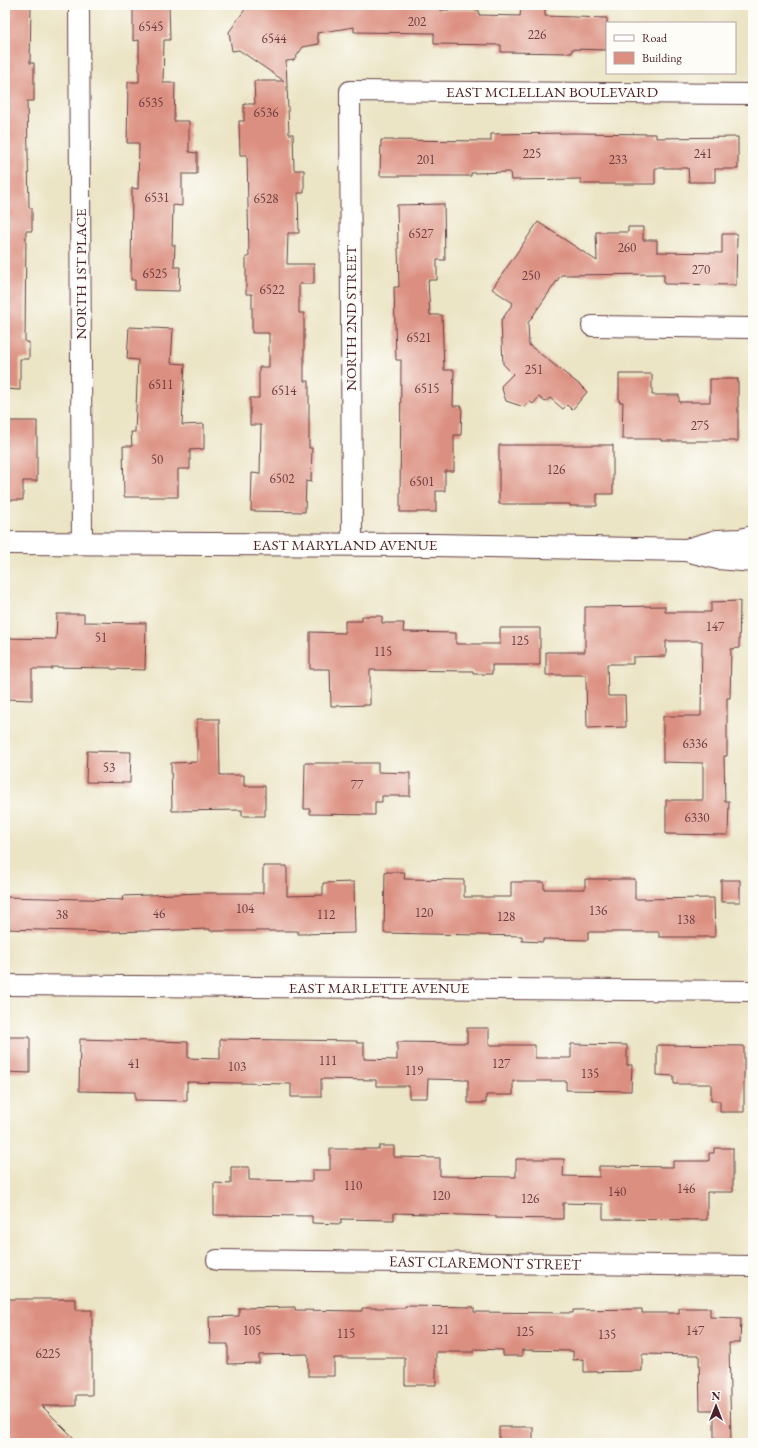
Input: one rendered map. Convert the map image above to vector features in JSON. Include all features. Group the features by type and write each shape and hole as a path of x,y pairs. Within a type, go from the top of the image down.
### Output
{"street":[{"name":"NORTH 1ST PLACE","path":"79,5 82,544"},
{"name":"EAST MCLELLAN BOULEVARD","path":"350,91 753,94"},
{"name":"NORTH 2ND STREET","path":"350,91 352,545"},
{"path":"592,326 753,328"},
{"name":"EAST MARYLAND AVENUE","path":"686,550 717,541 741,540 753,537"},
{"name":"EAST MARYLAND AVENUE","path":"5,543 352,545 686,550 718,558 753,561"},
{"name":"EAST MARLETTE AVENUE","path":"5,985 753,991"},
{"name":"EAST CLAREMONT STREET","path":"217,1260 753,1266"}],"building":[{"path":"5,5 31,5 30,63 34,63 34,101 27,101 29,208 32,208 32,231 26,231 25,342 29,342 29,359 20,359 20,390 5,389"},
{"path":"133,5 169,5 170,40 164,40 163,83 175,83 174,121 189,121 189,152 197,153 197,174 182,174 182,206 173,205 172,245 175,245 174,267 180,267 179,291 135,290 135,280 131,280 132,188 138,189 139,143 127,143 128,82 139,82 139,40 133,41"},
{"path":"248,5 440,5 440,10 479,10 479,15 520,16 521,7 545,8 545,16 607,18 606,50 572,49 572,53 501,52 501,45 434,44 434,33 354,32 354,27 317,33 319,44 303,47 294,60 286,61 289,134 293,134 294,170 304,170 304,193 298,193 299,233 288,233 287,264 314,264 314,284 299,284 299,313 304,313 304,381 309,381 309,448 312,448 311,482 306,481 305,512 251,511 252,473 260,474 261,425 250,425 250,398 259,398 259,367 269,367 269,333 252,333 252,294 246,294 246,257 249,257 247,155 240,155 239,121 244,121 244,104 255,104 254,81 284,81 239,50 232,51 229,32"},
{"path":"491,134 656,134 656,138 738,137 738,169 715,169 715,182 689,182 688,168 655,168 655,184 581,184 581,179 511,180 510,172 471,173 471,176 380,176 381,140 491,141"},
{"path":"444,204 445,260 437,260 437,280 428,280 430,315 442,315 444,370 454,370 453,406 462,406 461,435 454,435 454,471 445,471 445,491 436,491 436,512 400,512 401,360 396,360 394,287 399,287 397,205"},
{"path":"538,222 597,261 596,232 628,232 628,227 643,227 643,240 657,240 657,252 722,253 722,234 737,234 736,285 664,284 664,274 561,275 528,323 529,345 587,392 572,410 567,405 563,409 550,398 545,402 539,397 533,404 529,401 524,407 506,401 501,386 513,374 503,364 501,321 513,303 492,289"},
{"path":"129,327 173,329 171,363 185,364 182,425 204,424 204,449 190,450 190,469 178,469 178,497 124,497 123,446 132,446 131,432 135,432 138,360 127,359"},
{"path":"619,374 652,374 652,395 679,395 679,402 710,402 710,379 738,379 738,441 661,441 661,439 622,439 623,402 619,402"},
{"path":"5,421 37,421 37,481 23,481 23,500 5,500"},
{"path":"499,445 613,445 613,494 597,494 597,506 570,506 570,504 499,504"},
{"path":"740,601 739,648 731,649 730,698 727,698 727,756 724,756 725,801 729,801 728,835 666,834 666,800 703,800 703,763 663,762 663,716 701,716 702,641 666,641 666,656 633,657 633,664 607,664 608,696 625,696 626,727 587,728 586,675 546,675 546,652 585,652 585,607 665,606 665,612 711,612 711,602"},
{"path":"57,614 84,614 84,622 146,623 145,670 52,667 52,669 32,669 32,700 5,699 5,638 56,639"},
{"path":"362,616 382,616 382,623 404,623 403,632 456,633 456,644 500,644 500,628 540,628 540,665 492,665 492,674 473,674 473,671 370,670 370,705 331,706 330,669 310,669 310,632 345,633 345,621 362,621"},
{"path":"197,719 219,719 220,775 244,775 244,786 265,786 265,816 242,816 242,810 172,811 171,763 197,762"},
{"path":"87,751 131,752 130,783 86,782"},
{"path":"305,763 378,763 378,772 410,773 410,796 382,796 382,802 375,802 375,815 310,814 310,809 304,809"},
{"path":"263,866 287,866 287,896 323,895 323,883 354,882 355,933 298,934 298,931 210,931 210,929 112,932 5,929 5,897 123,900 122,896 203,893 263,893"},
{"path":"385,872 405,872 404,879 464,880 464,897 511,897 511,882 544,882 544,889 585,889 585,879 635,879 635,899 714,898 715,937 659,937 659,932 588,932 588,940 543,939 543,942 522,941 522,936 384,933"},
{"path":"721,880 740,880 740,902 721,902"},
{"path":"467,1028 489,1028 489,1045 535,1045 535,1058 571,1058 571,1044 627,1045 627,1065 632,1065 631,1091 566,1090 566,1081 513,1081 513,1095 486,1095 486,1103 468,1103 468,1080 428,1079 427,1098 409,1098 409,1086 376,1086 376,1080 321,1079 321,1097 291,1097 291,1084 187,1082 187,1101 135,1100 135,1092 79,1091 80,1039 188,1042 188,1058 220,1059 220,1039 357,1041 357,1043 364,1043 364,1059 397,1060 397,1042 467,1043"},
{"path":"5,1037 30,1037 30,1073 5,1072"},
{"path":"657,1045 744,1046 744,1112 720,1112 720,1101 711,1101 711,1084 674,1084 674,1076 657,1075"},
{"path":"379,1146 394,1146 394,1157 440,1158 440,1176 516,1177 516,1159 564,1159 563,1176 599,1177 599,1166 673,1167 673,1161 709,1161 709,1153 714,1153 714,1148 733,1148 733,1192 707,1192 707,1220 603,1219 603,1204 563,1203 563,1219 496,1218 496,1216 394,1213 394,1220 341,1219 341,1224 312,1223 312,1216 214,1215 214,1183 231,1184 231,1167 249,1167 249,1180 312,1181 312,1170 330,1170 330,1149 379,1149"},
{"path":"5,1299 76,1299 76,1310 92,1310 92,1395 76,1395 76,1406 42,1406 79,1443 5,1443"},
{"path":"405,1306 474,1307 474,1312 573,1313 573,1310 642,1309 642,1313 679,1313 679,1308 710,1308 710,1317 741,1318 740,1343 729,1343 731,1443 714,1443 714,1410 700,1410 699,1355 642,1354 642,1371 584,1372 584,1359 573,1360 573,1351 522,1350 522,1356 503,1356 503,1350 474,1349 474,1352 436,1352 436,1385 405,1385 405,1358 334,1358 334,1376 308,1376 308,1354 259,1355 259,1363 228,1364 228,1344 210,1344 209,1317 239,1316 239,1308 295,1307 295,1310 362,1311 362,1308 405,1308"},
{"path":"499,1427 533,1427 533,1443 499,1443"}]}
